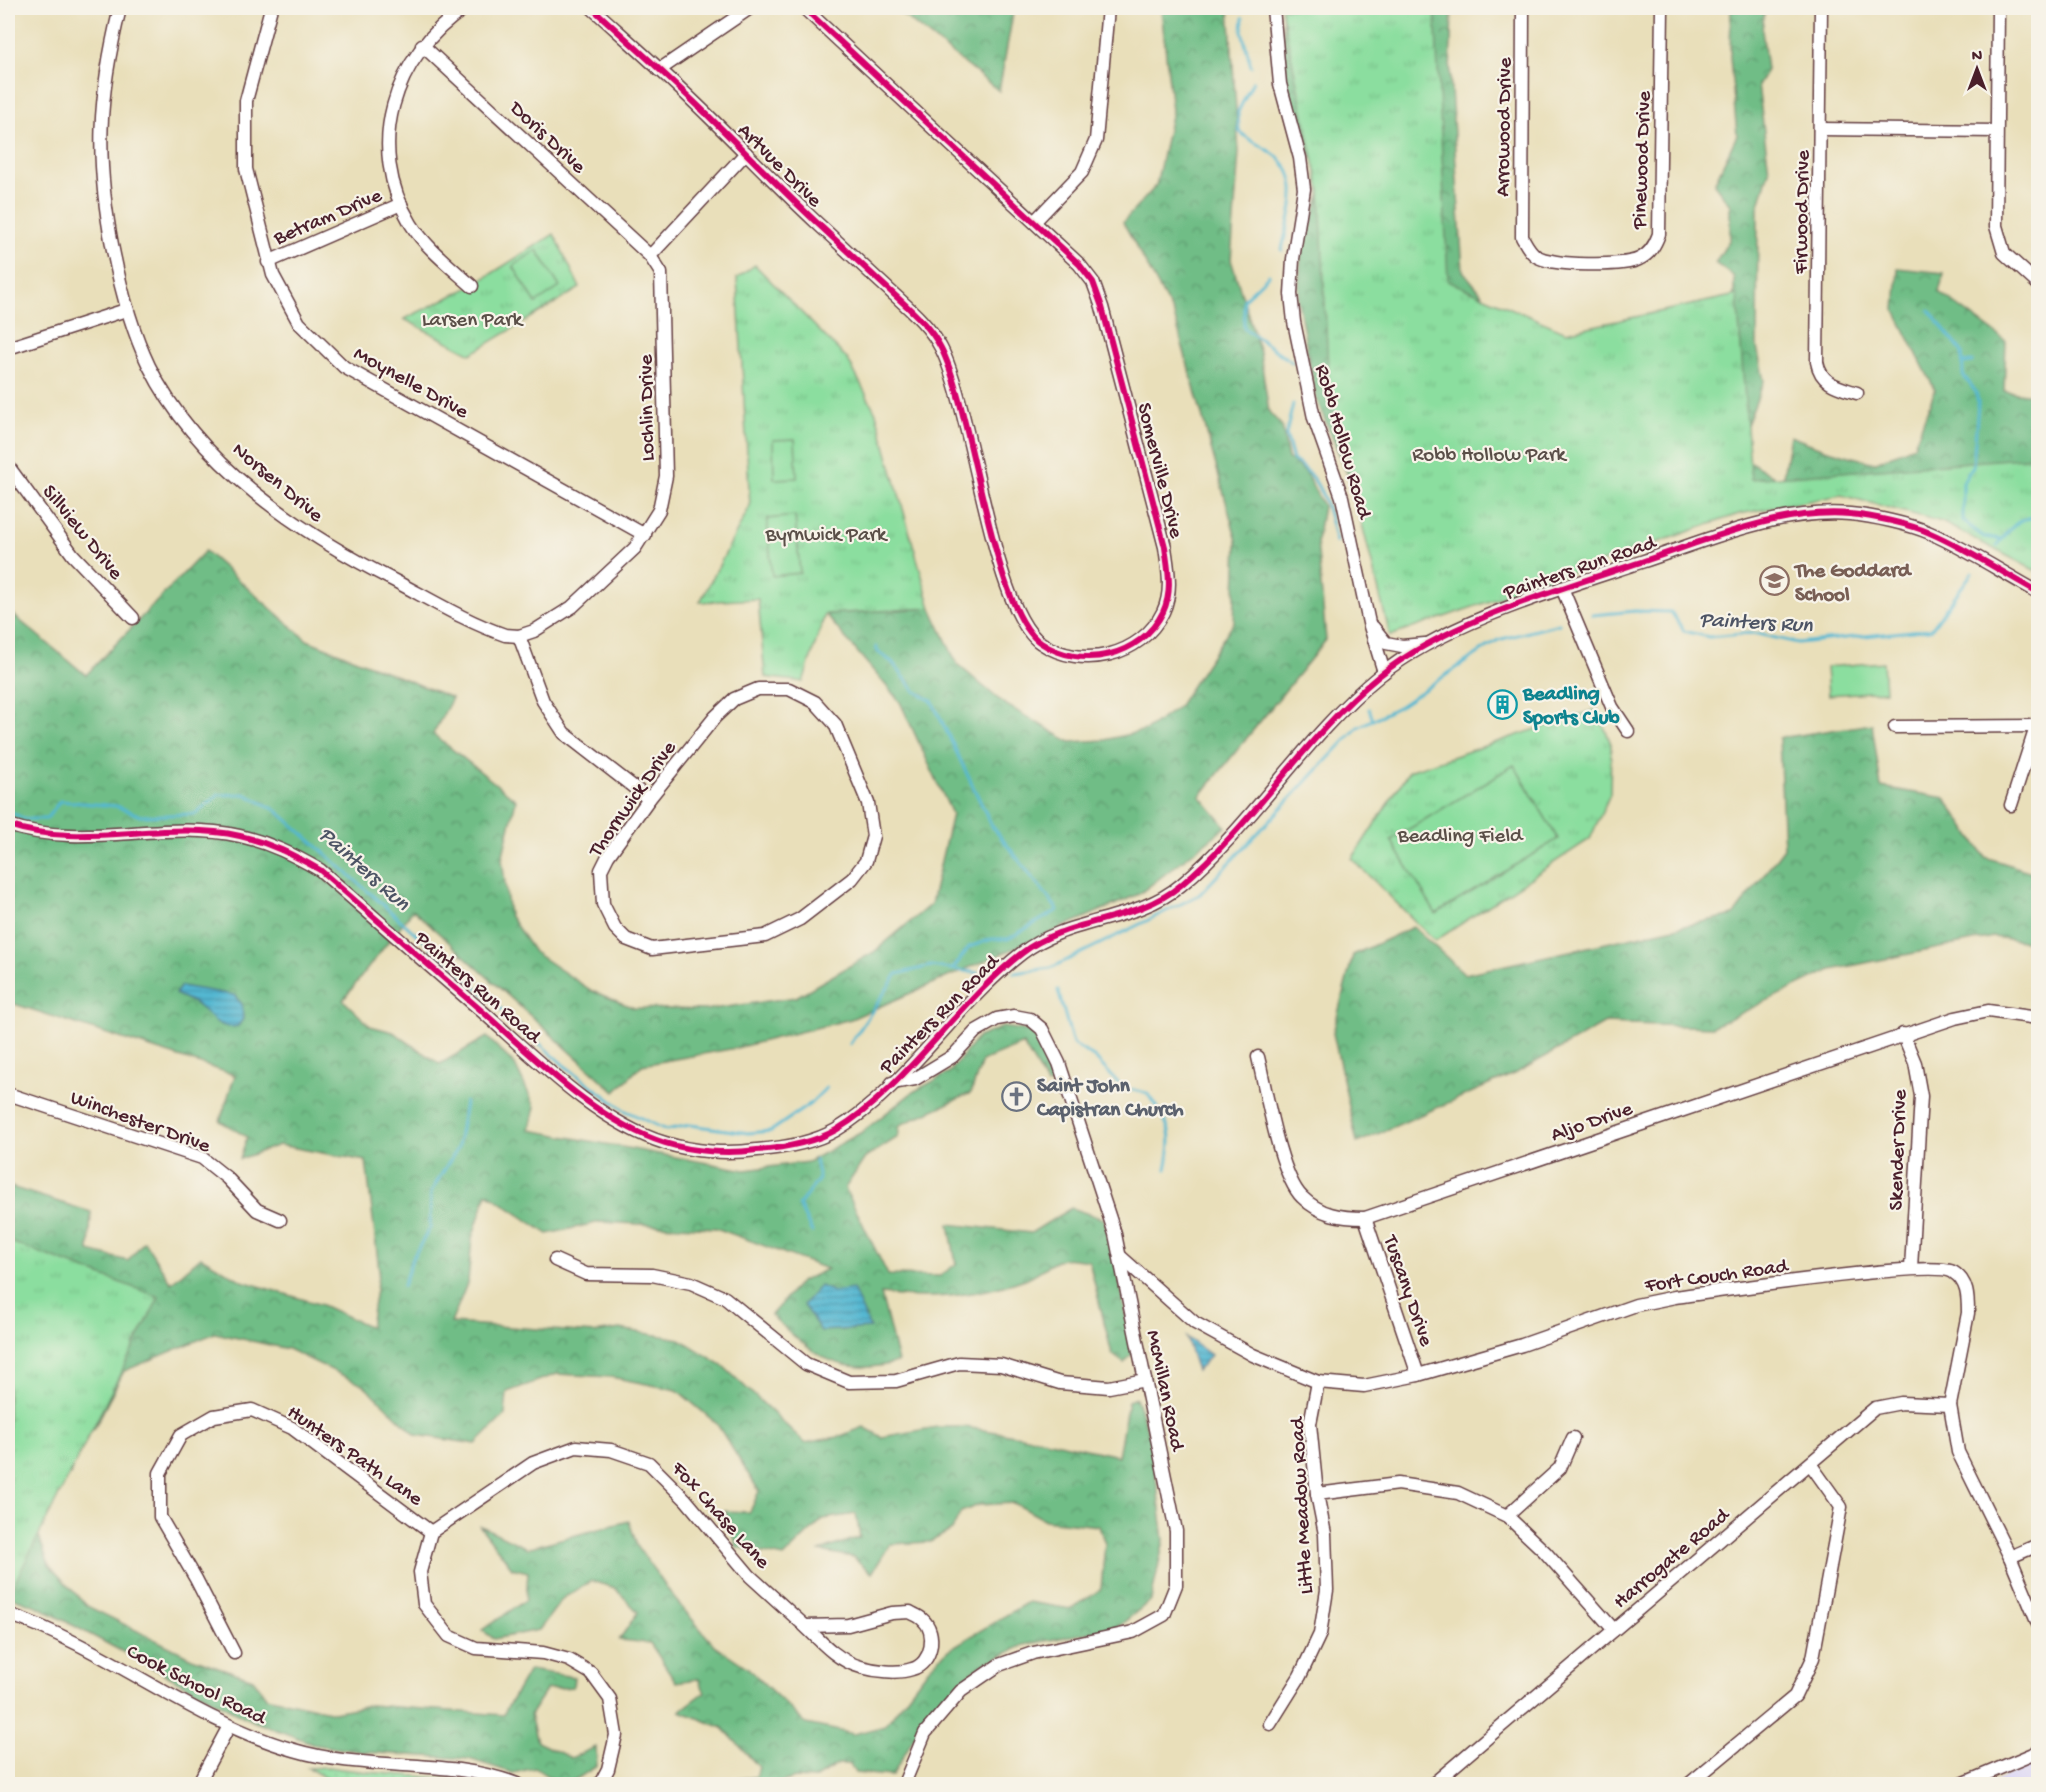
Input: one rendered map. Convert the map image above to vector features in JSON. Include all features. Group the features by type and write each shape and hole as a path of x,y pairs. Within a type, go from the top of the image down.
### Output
{"street":[{"name":"Norsen Drive","path":"120,8 106,62 100,115 101,172 107,220 126,310 150,367 182,418 236,477 311,534 346,556 490,630 505,635 519,636"},
{"name":"Moynelle Drive","path":"271,8 246,101 246,169 268,262 281,294 299,323 344,367 645,535"},
{"path":"465,8 447,19 422,45 406,69 394,97 390,122 390,161 393,181 412,225 439,257 472,286"},
{"name":"Artvue Drive","path":"592,8 746,153 768,178 903,303 932,332 942,348"},
{"path":"659,70 750,8"},
{"name":"Somerville Drive","path":"804,8 1035,221 1079,264 1092,282 1102,307 1165,547 1170,581 1163,612 1145,635 1122,652 1094,658 1066,656 1039,642 1019,619 1006,582 951,370 942,348"},
{"path":"1035,221 1082,172 1096,140 1108,8"},
{"name":"Robb Hollow Road","path":"1273,8 1280,84 1300,158 1304,189 1293,259 1291,294 1294,322 1314,418 1345,506 1369,623 1383,672"},
{"name":"Arrowood Drive","path":"1523,8 1521,222 1522,237 1527,246"},
{"name":"Pinewood Drive","path":"1527,246 1536,256 1556,262 1625,263 1638,260 1655,244 1659,234 1660,217 1662,8"},
{"name":"Firwood Drive","path":"1821,8 1817,362 1819,372 1825,381 1857,393"},
{"path":"1998,8 1996,226 2004,253 2038,284"},
{"name":"Doris Drive","path":"422,45 650,256"},
{"path":"1820,129 1996,131"},
{"path":"650,256 746,153"},
{"name":"Betram Drive","path":"268,262 401,204"},
{"name":"Lochlin Drive","path":"519,636 548,624 616,568 645,535 659,510 666,476 661,273 650,256"},
{"path":"8,348 126,310"},
{"name":"Sillview Drive","path":"8,466 72,555 133,618"},
{"name":"Painters Run Road","path":"8,825 27,832 74,835 188,831 239,836 284,849 320,870 581,1095 617,1121 665,1143 707,1151 745,1152 787,1147 832,1132 862,1111 892,1083 977,993 1025,949 1074,927 1130,912 1176,890 1212,857 1338,711 1383,672 1430,644 1506,608 1760,524 1782,518 1822,514 1854,514 1928,532 2038,592"},
{"path":"1562,588 1612,707 1628,731"},
{"path":"1369,623 1386,643 1402,646 1430,644"},
{"path":"519,636 543,701 564,732 649,799"},
{"name":"Thornwick Drive","path":"758,689 789,689 815,702 835,724 868,803 873,836 866,861 852,879 800,920 765,936 652,949 626,939 615,928 603,904 601,888 601,870 608,856 649,799 715,717 734,699 758,689"},
{"path":"1895,727 2038,724 2011,805"},
{"name":"Aljo Drive","path":"1258,1057 1286,1172 1300,1196 1319,1210 1339,1218 1365,1218 1903,1034 1976,1012 2002,1011 2038,1018"},
{"name":"McMillan Road","path":"892,1083 915,1079 953,1056 976,1031 997,1019 1014,1016 1030,1019 1042,1029 1059,1063 1121,1257 1176,1531 1176,1585 1164,1615 1133,1632 1033,1653 999,1665 961,1691 925,1733 904,1785"},
{"name":"Skender Drive","path":"1903,1034 1915,1063 1921,1096 1911,1268"},
{"name":"Winchester Drive","path":"8,1094 202,1158 227,1178 257,1210 280,1220"},
{"name":"Tuscany Drive","path":"1365,1218 1418,1375"},
{"name":"Fort Couch Road","path":"1121,1257 1194,1323 1253,1355 1318,1382 1364,1386 1418,1375 1522,1345 1636,1305 1675,1297 1911,1268 1952,1271 1966,1287 1968,1313 1950,1405 1958,1452 2010,1557 2038,1624"},
{"path":"555,1260 586,1274 652,1275 691,1283 725,1298 806,1364 849,1382 896,1381 959,1363 1001,1365 1060,1383 1109,1387 1145,1380"},
{"name":"Little Meadow Road","path":"1270,1724 1300,1676 1320,1634 1327,1590 1325,1534 1317,1494 1310,1424 1318,1382"},
{"name":"Harrogate Road","path":"1433,1785 1811,1465 1875,1408 1901,1403 1950,1405"},
{"name":"Hunters Path Lane","path":"234,1653 196,1579 160,1517 160,1473 181,1435 214,1416 252,1410 292,1428 431,1532"},
{"path":"1507,1516 1528,1494 1560,1468 1573,1438"},
{"name":"Fox Chase Lane","path":"431,1532 533,1463 576,1447 611,1450 649,1463 686,1500 750,1576 830,1651 860,1667 894,1671 914,1669 927,1658 932,1644 931,1635 923,1620 910,1612 892,1613 848,1625 805,1626"},
{"path":"1689,1785 1795,1696 1813,1658 1841,1508 1811,1465"},
{"path":"1317,1494 1398,1484 1458,1493 1507,1516 1545,1552 1614,1630"},
{"path":"431,1532 420,1572 424,1604 449,1635 476,1648 543,1653 569,1660 591,1673 610,1699 616,1735 608,1769 600,1785"},
{"path":"2010,1557 2038,1545"},
{"name":"Cook School Road","path":"8,1614 78,1644 229,1725 292,1750 330,1760 466,1771 517,1785"},
{"path":"198,1785 229,1725"},
{"path":"1962,1785 2038,1752"}],"shaded area":[{"path":"2038,1762 2038,1784 1987,1784"}],"green space":[{"path":"894,8 1014,8 999,91"},
{"path":"1161,8 1229,8 1239,152 1231,260 1260,353 1269,412 1282,426 1288,458 1306,473 1323,506 1317,541 1326,640 1200,796 1226,827 1139,894 851,1019 736,1048 642,1065 615,1092 413,910 343,1000 370,1026 393,1032 440,1064 487,1037 515,1065 535,1107 530,1130 745,1170 808,1162 862,1132 913,1092 949,1073 978,1037 1003,1027 1030,1031 1041,1042 1058,1082 1047,1085 1023,1044 982,1061 971,1093 900,1125 898,1137 865,1158 845,1188 888,1275 940,1276 956,1264 949,1224 1031,1233 1071,1208 1104,1219 1117,1269 1133,1353 1124,1363 1112,1354 1089,1261 1062,1259 1025,1279 990,1290 954,1296 918,1297 881,1294 898,1362 859,1367 842,1365 813,1351 771,1315 800,1282 827,1269 716,1228 600,1222 548,1234 487,1193 472,1238 468,1281 451,1323 595,1333 620,1329 680,1339 722,1365 805,1443 838,1437 864,1427 882,1437 937,1427 965,1427 1045,1440 1118,1456 1128,1401 1136,1398 1151,1440 1164,1540 1151,1600 1118,1627 1024,1645 980,1666 943,1698 916,1734 892,1776 855,1773 850,1764 838,1764 814,1779 795,1778 775,1784 695,1784 756,1777 759,1767 723,1728 680,1711 705,1692 698,1679 676,1682 650,1643 619,1640 638,1612 615,1588 592,1581 563,1598 539,1630 494,1639 482,1630 526,1600 528,1572 512,1568 479,1525 527,1548 629,1521 637,1546 674,1598 714,1645 748,1668 806,1724 854,1734 885,1726 928,1669 948,1650 1028,1602 1071,1609 1101,1589 1105,1544 1099,1526 1045,1520 1014,1503 978,1505 961,1512 952,1530 930,1542 890,1544 872,1573 853,1557 820,1551 860,1537 856,1514 823,1519 784,1557 737,1547 725,1511 750,1512 759,1491 717,1424 677,1390 611,1377 557,1374 507,1392 505,1415 476,1444 416,1435 365,1386 288,1349 215,1333 124,1371 94,1429 77,1441 71,1475 50,1474 8,1492 8,1186 91,1212 89,1251 128,1261 144,1241 171,1283 201,1257 242,1281 322,1305 370,1327 379,1270 366,1161 279,1145 240,1159 247,1137 220,1121 235,1075 8,1002 8,605 12,614 86,675 205,551 307,640 452,698 433,734 516,800 502,859 509,915 534,952 592,991 634,1008 705,1010 796,997 874,952 931,904 952,814 900,702 825,614 931,608 957,664 1003,703 1070,742 1105,740 1146,730 1178,707 1234,622 1237,541 1174,315 1123,222 1156,186 1172,111"},
{"name":"Robb Hollow Park","path":"1281,8 1435,8 1448,281 1566,332 1737,295 1751,479 2038,455 2038,572 1942,522 1841,495 1739,514 1390,636 1329,392 1320,191"},
{"name":"Robb Hollow Park","path":"1282,8 1452,8 1450,74 1463,271 1508,326 1587,348 1734,306 1734,277 1715,263 1730,239 1730,205 1714,184 1737,135 1730,57 1731,8 1765,8 1762,30 1767,70 1758,85 1769,171 1758,208 1757,347 1764,381 1736,453 1782,482 1790,436 1821,448 1874,463 1914,446 1935,390 1895,311 1898,268 1944,273 1939,292 2006,341 2004,391 2038,396 2038,519 1881,495 1647,494 1380,554 1316,398 1298,301 1301,255 1325,180 1301,138 1286,81"},
{"name":"Larsen Park","path":"554,234 580,288 471,354 404,319 472,286"},
{"path":"537,250 560,287 536,303 513,266"},
{"name":"Byrnwick Park","path":"755,265 848,360 876,413 931,608 825,614 803,682 765,677 758,599 700,602 750,506 737,278"},
{"path":"795,439 797,478 774,479 773,440"},
{"path":"795,516 800,573 772,576 767,519"},
{"path":"1883,662 1885,691 1828,695 1826,667"},
{"name":"Beadling Field","path":"1597,709 1611,744 1610,794 1590,839 1435,941 1352,859 1409,771"},
{"path":"1872,724 1881,787 1945,798 1985,857 2038,874 2038,943 1993,937 1831,970 1712,1027 1605,1023 1518,1072 1357,1143 1333,1033 1353,955 1413,927 1465,974 1734,915 1784,848 1779,738"},
{"path":"1514,765 1558,839 1436,914 1391,840"},
{"path":"8,1241 159,1297 8,1596"},
{"path":"8,1515 34,1523 49,1565 87,1606 192,1658 253,1679 266,1697 334,1712 370,1705 503,1715 529,1670 574,1677 573,1687 547,1689 530,1715 537,1742 571,1758 596,1747 597,1766 566,1783 554,1780 535,1768 513,1773 469,1759 363,1752 317,1745 250,1720 37,1606 8,1596"},
{"path":"328,1767 491,1784 337,1784 308,1768"}],"water":[{"path":"181,986 234,995 242,1004 243,1019 238,1026 231,1027 216,1022 197,1005 175,994"},
{"path":"820,1286 834,1292 853,1289 870,1328 821,1331 803,1305"},
{"path":"1186,1337 1211,1355 1197,1371"}],"waterway":[{"path":"1243,18 1242,31 1251,66"},
{"path":"1253,81 1238,112 1239,131 1282,162 1293,184 1291,209 1282,250"},
{"path":"1269,275 1244,299 1244,328 1292,362"},
{"path":"1929,310 1962,352 1963,375 1976,392 1978,403 1973,466 1963,482 1963,521 1984,537 2002,539"},
{"path":"1963,363 1972,362"},
{"path":"1293,404 1286,434 1293,460 1303,467 1318,485 1327,507 1336,542"},
{"name":"Painters Run","path":"1997,546 2019,522 2038,517"},
{"name":"Painters Run","path":"1592,615 1635,611 1671,612 1684,631 1709,637 1753,633 1798,643 1931,629 1972,573"},
{"name":"Painters Run","path":"1014,973 1051,968 1199,895 1358,727 1400,706 1498,640 1559,624"},
{"path":"876,647 878,652 892,662 915,691 932,701 992,826 1058,910 1008,939 992,939 969,947 953,969"},
{"path":"1369,709 1373,720"},
{"name":"Painters Run","path":"8,811 25,819 46,819 60,801 116,806 141,816 195,814 218,795 245,794 276,810 565,1066 624,1110 666,1130 690,1125 748,1133 771,1131 810,1104 826,1088"},
{"name":"Painters Run","path":"850,1044 897,974 931,966 978,973"},
{"path":"1058,990 1073,1044 1095,1058 1123,1088 1147,1093 1161,1113 1170,1136 1166,1169"},
{"path":"403,1286 412,1259 430,1228 431,1192 458,1147 465,1102"},
{"path":"812,1232 799,1205 819,1179 815,1160"}],"cycle path":[{"path":"592,8 681,89 800,207 924,323 936,339 952,377 963,416 996,552 1009,592 1024,624 1041,643 1074,656 1091,657 1125,649 1140,640 1163,612 1168,596 1168,572 1165,547 1102,307 1093,282 1079,264 804,8"},
{"path":"8,825 36,832 65,835 211,832 240,836 282,850 320,870 568,1087 615,1120 665,1143 688,1148 723,1152 767,1149 818,1138 836,1130 861,1113 908,1069 998,973 1040,941 1144,907 1181,885 1233,835 1352,700 1379,676 1406,657 1436,639 1470,623 1540,596 1718,536 1770,521 1823,513 1869,517 1922,530 1958,546 2038,592"}],"place":[{"name":"The Goddard School","path":"1774,581"},
{"name":"Beadling Sports Club","path":"1502,704"},
{"name":"Saint John Capistran Church","path":"1016,1096"}]}
